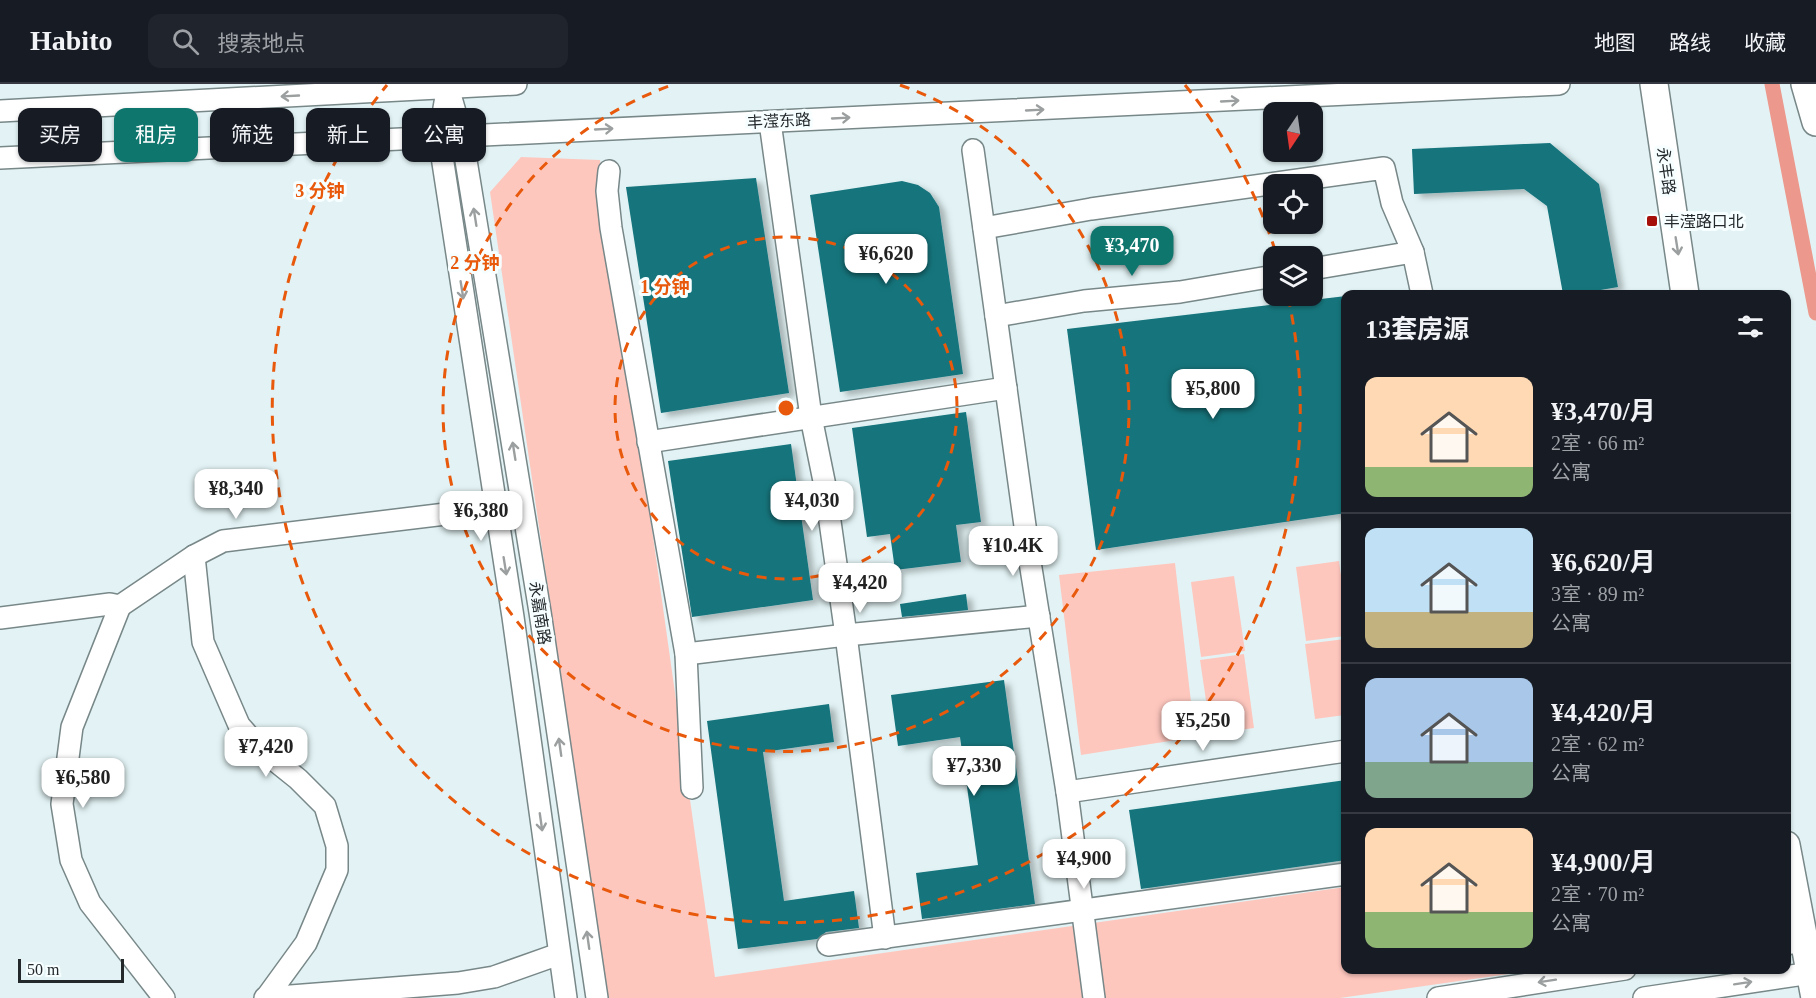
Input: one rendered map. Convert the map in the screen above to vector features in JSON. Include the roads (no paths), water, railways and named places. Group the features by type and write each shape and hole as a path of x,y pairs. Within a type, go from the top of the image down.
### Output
{"main road":[{"name":"永丰路","path":"1654,84 1683,290"},
{"path":"1805,84 1816,122"},
{"path":"1791,894 1796,943 1813,985"}],"street":[{"path":"0,111 516,84"},
{"name":"丰滢东路","path":"486,135 1559,84"},
{"name":"永嘉南路","path":"447,86 454,108"},
{"name":"永嘉南路","path":"444,108 447,86"},
{"path":"770,122 811,417 825,486 846,635 885,939"},
{"name":"丰滢东路","path":"0,158 402,139"},
{"path":"973,150 1039,616 1067,792 1094,998"},
{"name":"永嘉南路","path":"443,162 513,617 566,998"},
{"name":"永嘉南路","path":"466,162 538,600 597,998"},
{"path":"984,228 1091,209 1384,168 1392,203 1413,252 1421,290"},
{"path":"609,171 607,191 611,228 686,654 692,788"},
{"path":"1323,267 1413,252"},
{"path":"996,316 1084,301 1180,292 1263,278"},
{"path":"648,442 1006,388"},
{"path":"164,998 90,903 71,860 62,804 72,728 120,606 194,556 223,541 495,508"},
{"path":"194,556 203,642 239,725 258,747 298,779 325,806 337,846 337,870 306,943 265,998"},
{"path":"0,618 110,604 120,606"},
{"path":"686,654 1039,616"},
{"path":"1067,792 1341,752"},
{"path":"828,945 1341,875"},
{"path":"265,998 485,979 560,954"},
{"path":"1438,998 1593,974"},
{"path":"1644,998 1813,985"}],"waterway":[{"path":"1772,84 1816,313"}],"place":[{"name":"丰滢路口北","path":"1652,221"}]}
